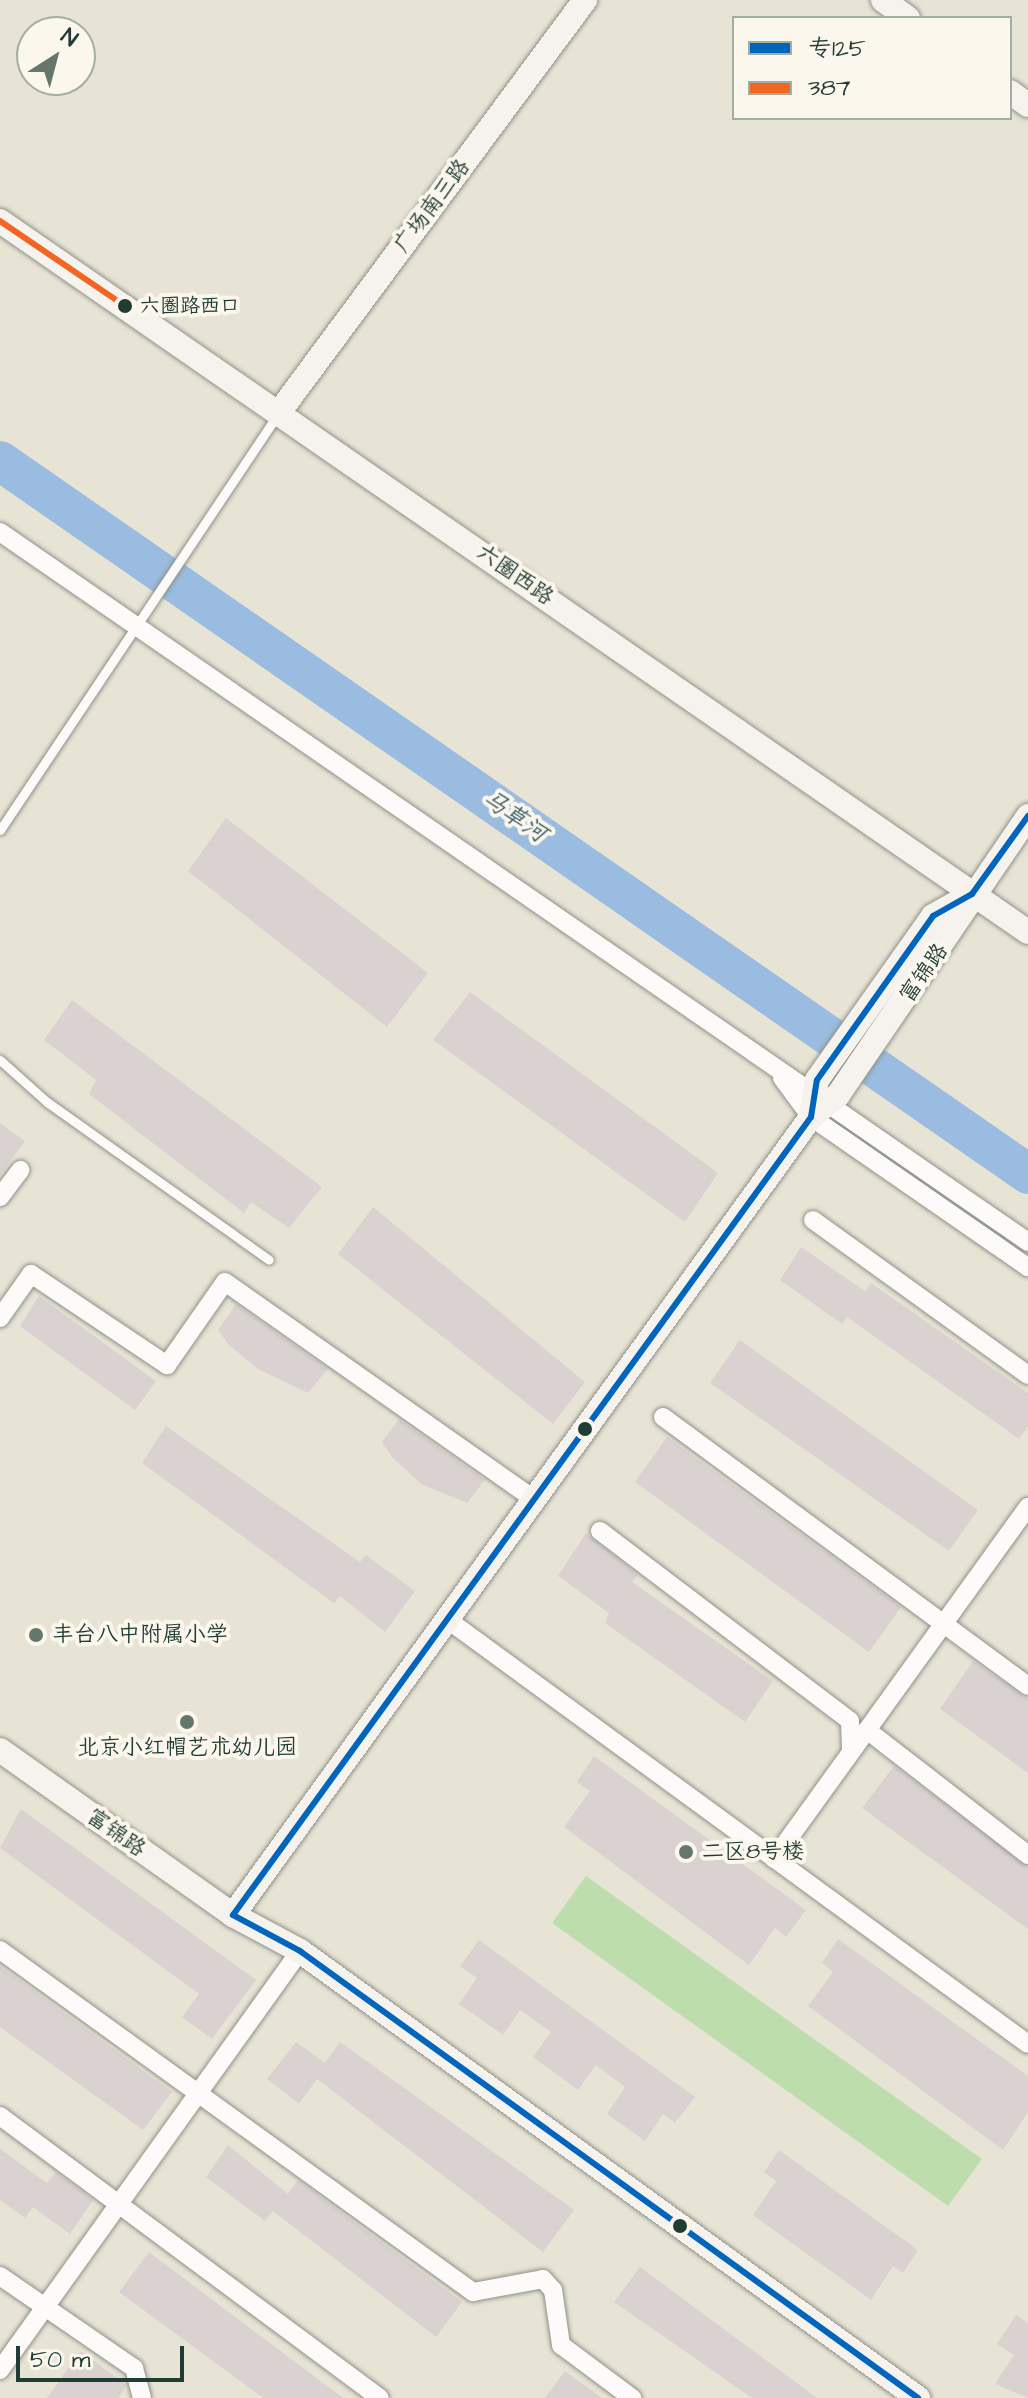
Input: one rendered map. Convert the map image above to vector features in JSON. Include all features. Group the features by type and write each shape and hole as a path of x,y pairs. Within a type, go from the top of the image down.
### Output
{"street":[{"name":"广场南三路","path":"280,411 585,0"},
{"path":"883,0 905,16"},
{"name":"六圈西路","path":"0,221 280,411 1028,932"},
{"path":"0,532 139,617 1028,1242"},
{"path":"972,894 1028,816"},
{"name":"富锦路","path":"822,1098 859,1021 933,916 972,894"},
{"name":"富锦路","path":"233,1915 822,1098 880,1035 972,894"},
{"path":"822,1098 1028,1267"},
{"path":"0,1197 20,1170"},
{"path":"813,1220 1028,1375"},
{"path":"0,1318 31,1274 167,1365 225,1282 535,1500"},
{"path":"663,1417 1028,1686"},
{"path":"774,1859 942,1625 1021,1529 1028,1507"},
{"path":"600,1531 850,1721 851,1752"},
{"path":"448,1620 1028,2044"},
{"path":"867,1730 1028,1855"},
{"name":"富锦路","path":"0,1750 233,1915 300,1951 911,2396"},
{"path":"0,1950 198,2090 473,2292 543,2279 553,2290 561,2345 632,2398"},
{"path":"0,2370 300,1951"},
{"path":"0,2116 120,2200 380,2398"},
{"path":"0,2276 134,2368 142,2398"}],"lane":[{"path":"0,830 185,547 280,411"},
{"path":"0,1060 47,1102 269,1260"}],"green space":[{"path":"586,1876 982,2159 948,2206 552,1923"}],"building":[{"path":"226,818 428,973 387,1027 188,871"},
{"path":"470,992 718,1173 685,1222 433,1040"},
{"path":"72,1000 322,1187 289,1228 251,1202 244,1213 89,1094 96,1080 44,1040"},
{"path":"0,1123 25,1141 0,1175"},
{"path":"373,1207 585,1382 553,1424 338,1254"},
{"path":"801,1247 865,1291 871,1283 1028,1393 1028,1426 1019,1439 847,1317 842,1324 780,1280"},
{"path":"39,1296 156,1381 135,1410 20,1326"},
{"path":"236,1304 328,1369 308,1393 258,1369 228,1344 218,1330"},
{"path":"740,1340 978,1510 949,1551 710,1383"},
{"path":"399,1419 485,1480 467,1503 421,1484 392,1457 382,1442"},
{"path":"166,1426 360,1562 366,1555 415,1591 385,1632 340,1596 334,1603 142,1463"},
{"path":"667,1437 901,1607 869,1652 635,1482"},
{"path":"586,1533 638,1575 632,1582 773,1681 745,1722 605,1623 609,1613 558,1576"},
{"path":"973,1661 1028,1699 1028,1773 940,1709"},
{"name":"二区8号楼","path":"594,1756 806,1910 786,1937 775,1928 749,1965 564,1827 590,1791 577,1782"},
{"path":"894,1766 1028,1867 1028,1929 862,1808"},
{"path":"21,1809 256,1980 212,2039 182,2017 199,1994 0,1848"},
{"path":"838,1939 1028,2076 1028,2112 1003,2150 808,2006 833,1972 822,1963"},
{"path":"479,1940 695,2097 675,2123 663,2114 645,2141 607,2114 625,2087 596,2065 578,2090 533,2057 551,2032 520,2010 503,2035 459,2004 477,1978 460,1966"},
{"path":"0,1966 172,2092 143,2130 0,2027"},
{"path":"296,2042 325,2063 340,2042 574,2210 543,2252 317,2079 299,2104 267,2079"},
{"path":"228,2145 288,2194 298,2180 462,2302 436,2337 273,2211 265,2221 206,2177"},
{"path":"0,2149 47,2183 56,2172 93,2200 70,2234 33,2207 25,2218 0,2200"},
{"path":"779,2150 918,2250 903,2273 893,2266 871,2300 753,2215 776,2181 764,2172"},
{"path":"149,2252 343,2398 263,2398 119,2292"},
{"path":"640,2267 817,2398 752,2398 614,2302"},
{"path":"1016,2315 1028,2323 1028,2398 995,2384 1014,2355 997,2344"},
{"path":"81,2351 126,2385 119,2398 47,2398"},
{"path":"565,2371 602,2398 545,2398"}],"waterway":[{"name":"马草河","path":"0,461 1028,1174"}],"transit line":[{"name":"387","path":"0,221 125,306"},
{"name":"专125","path":"918,2398 300,1951 233,1915 811,1117 817,1080 933,916 972,894 1028,816"}],"place":[{"name":"六圈路西口","path":"125,306"},
{"name":"丰台八中附属小学","path":"36,1635"},
{"name":"北京小红帽艺术幼儿园","path":"187,1722"},
{"name":"二区8号楼","path":"686,1852"}]}
